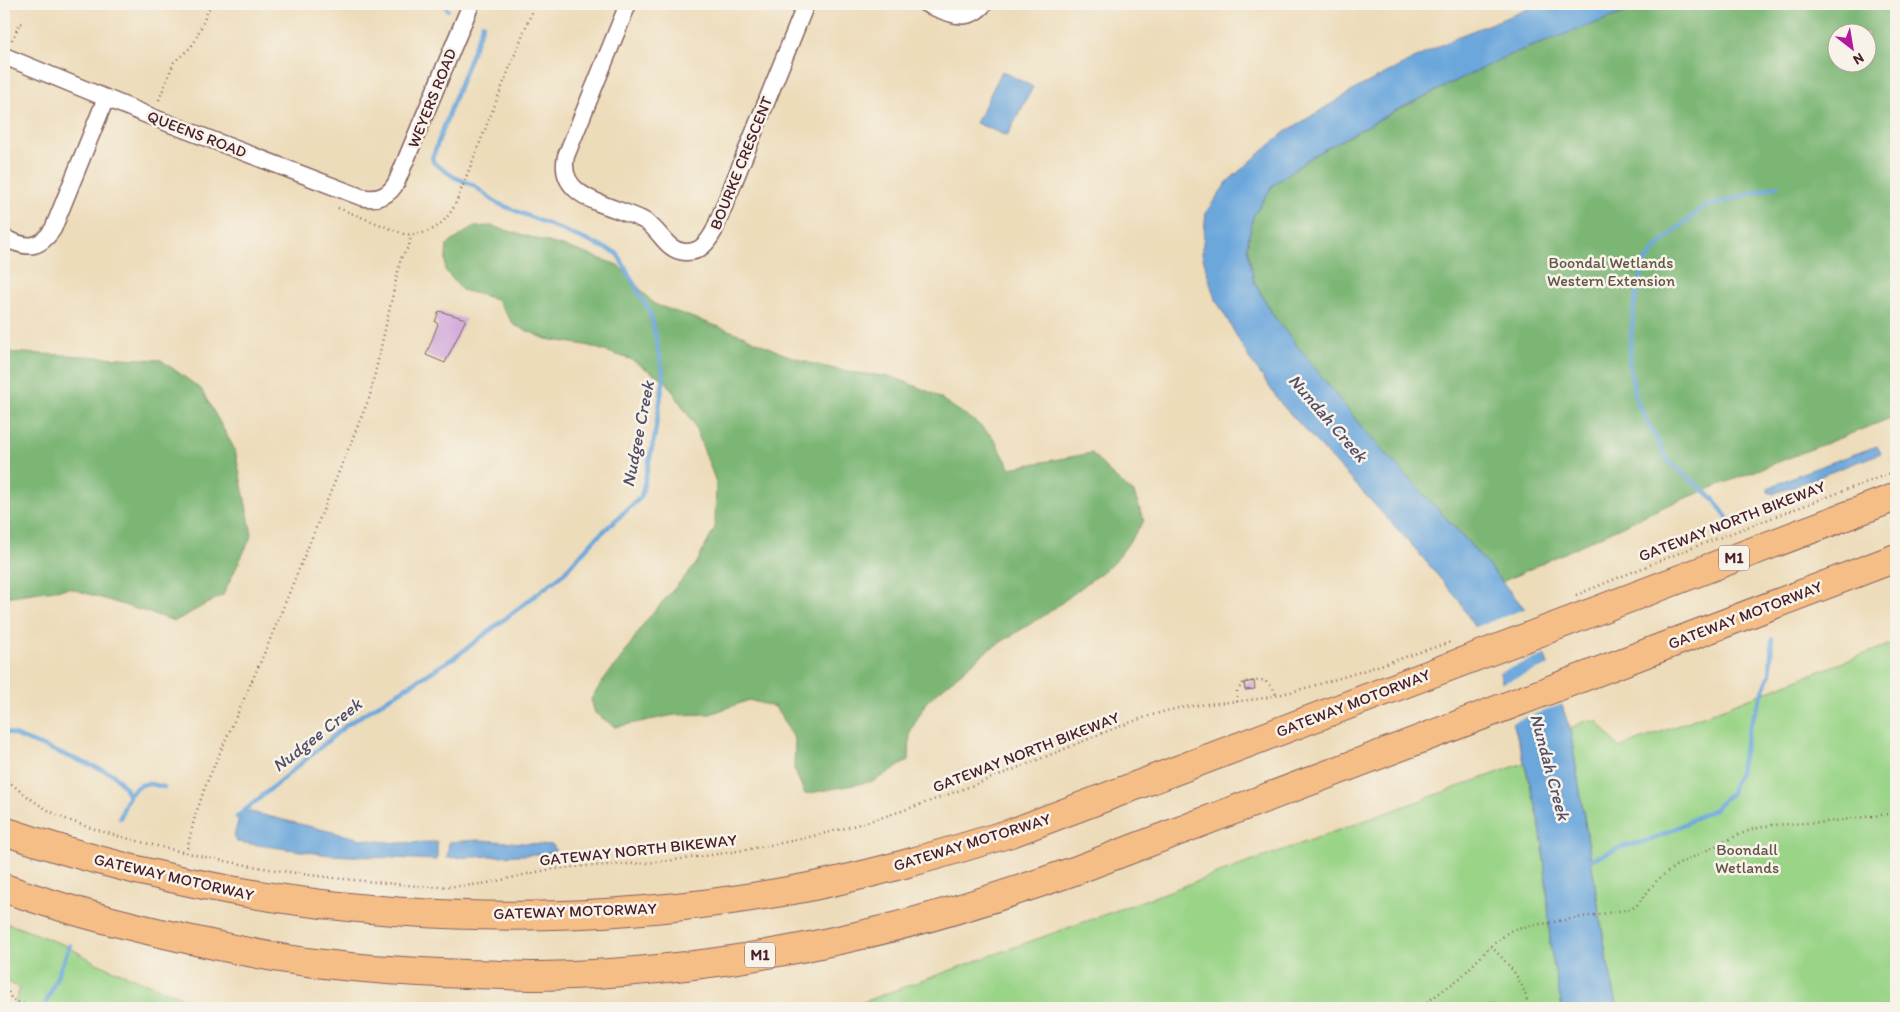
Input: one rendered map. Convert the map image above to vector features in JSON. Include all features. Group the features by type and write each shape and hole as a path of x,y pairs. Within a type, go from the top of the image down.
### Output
{"highway":[{"name":"GATEWAY MOTORWAY","path":"4,831 56,849 152,875 287,901 397,912 543,915 622,912 684,906 823,884 893,867 1014,832 1466,660 1575,607 1896,497"},
{"name":"GATEWAY MOTORWAY","path":"4,888 94,916 204,943 287,959 365,968 426,972 537,976 639,970 708,963 847,939 995,899 1896,558"}],"street":[{"name":"WEYERS ROAD","path":"391,191 397,182 471,4"},
{"name":"BOURKE CRESCENT","path":"628,4 566,156 564,173 576,191 643,220 654,227 677,251 689,252 707,243 714,230 806,4"},
{"path":"926,4 952,14 964,16 973,13 984,4"},
{"name":"QUEENS ROAD","path":"4,56 106,98 361,197 378,198 391,191"},
{"path":"4,238 28,246 40,243 49,235 106,98"}],"path":[{"path":"159,100 174,62 195,41 211,4"},
{"path":"338,208 411,235 426,233 443,222 455,205 466,173 535,4"},
{"path":"12,40 20,22 26,24"},
{"path":"186,853 195,816 207,782 267,646 370,396 401,258 409,246 411,235"},
{"name":"GATEWAY NORTH BIKEWAY","path":"1575,607 1633,570 1896,471"},
{"name":"GATEWAY NORTH BIKEWAY","path":"4,777 26,796 55,814 102,832 186,853 297,874 397,884 450,886 484,884 542,870 699,857 792,840 881,818 974,785 1113,728 1147,717 1192,705 1237,702 1276,695 1445,644"},
{"path":"1237,702 1237,691 1244,682 1264,680 1273,688 1276,695"},
{"path":"1419,1008 1460,978 1510,931 1545,922 1631,909 1658,879 1677,865 1736,836 1772,825 1826,822 1896,813"},
{"path":"1492,946 1518,975 1529,1008"},
{"path":"4,983 12,1000 35,1008"}],"green space":[{"name":"Boondal Wetlands Western Extension","path":"1648,4 1881,4 1896,13 1896,416 1663,507 1502,582 1468,542 1364,430 1275,318 1254,281 1247,247 1253,216 1273,185 1314,155 1395,111 1509,54"},
{"path":"491,226 573,249 618,265 654,304 742,335 779,352 809,363 848,372 893,377 932,393 973,420 993,437 1010,468 1092,453 1112,475 1134,493 1144,521 1115,562 1048,613 988,650 927,701 910,732 909,760 874,781 805,794 794,769 795,740 775,707 749,700 710,714 674,715 615,727 595,713 591,699 645,622 696,564 715,528 716,482 694,424 666,381 630,359 586,345 546,339 514,325 496,299 462,290 445,270 447,245 473,227"},
{"path":"4,352 161,360 201,389 235,450 252,535 223,595 175,621 69,588 4,597"},
{"name":"Boondall Wetlands","path":"1896,642 1896,1008 1618,1008 1607,960 1570,729 1586,720 1598,722 1619,748"},
{"path":"1524,763 1536,806 1543,846 1550,945 1562,1008 846,1008"},
{"path":"4,922 67,946 96,963 209,1008 13,1008 20,988 4,980"}],"water":[{"name":"Nundah Creek","path":"1541,4 1648,4 1509,55 1395,111 1314,155 1273,185 1253,216 1247,247 1254,282 1275,318 1364,430 1468,542 1525,609 1536,630 1570,729 1607,960 1618,1008 1562,1008 1550,945 1543,846 1536,806 1499,670 1460,602 1412,545 1282,405 1249,358 1214,296 1202,254 1206,212 1228,181 1285,132 1359,87 1459,36"},
{"path":"1002,71 1033,87 1007,136 976,123"},
{"path":"1877,446 1881,453 1773,494 1768,492 1768,488 1802,473"},
{"path":"243,811 361,839 396,843 437,842 437,860 330,855 237,842 234,836 240,814"},
{"path":"479,840 553,845 556,850 545,854 447,858 449,842"}],"pier":[{"path":"1527,608 1538,629 1547,654 1497,673 1473,628"},
{"path":"1550,665 1563,704 1511,723 1500,684"}],"building":[{"path":"439,311 466,319 445,363 426,355 438,324 435,322"},
{"path":"1254,681 1255,689 1245,690 1244,683"}],"waterway":[{"name":"Nudgee Creek","path":"444,4 448,10"},
{"name":"Nudgee Creek","path":"237,817 348,724 458,655 563,574 594,540 641,497 654,439 664,377 651,315 617,253 497,203 473,185 454,177 434,163 432,158 483,24"},
{"path":"1730,522 1713,498 1668,461 1636,400 1629,363 1634,306 1644,263 1663,241 1702,208 1777,186"},
{"path":"1585,862 1622,847 1654,839 1714,809 1731,793 1740,769 1749,728 1770,674 1772,639"},
{"path":"4,731 113,774 124,786 128,795"},
{"name":"Nudgee Creek","path":"120,818 128,797 135,789 147,784 164,787"},
{"name":"Nudgee Creek","path":"44,1008 70,945"}]}
